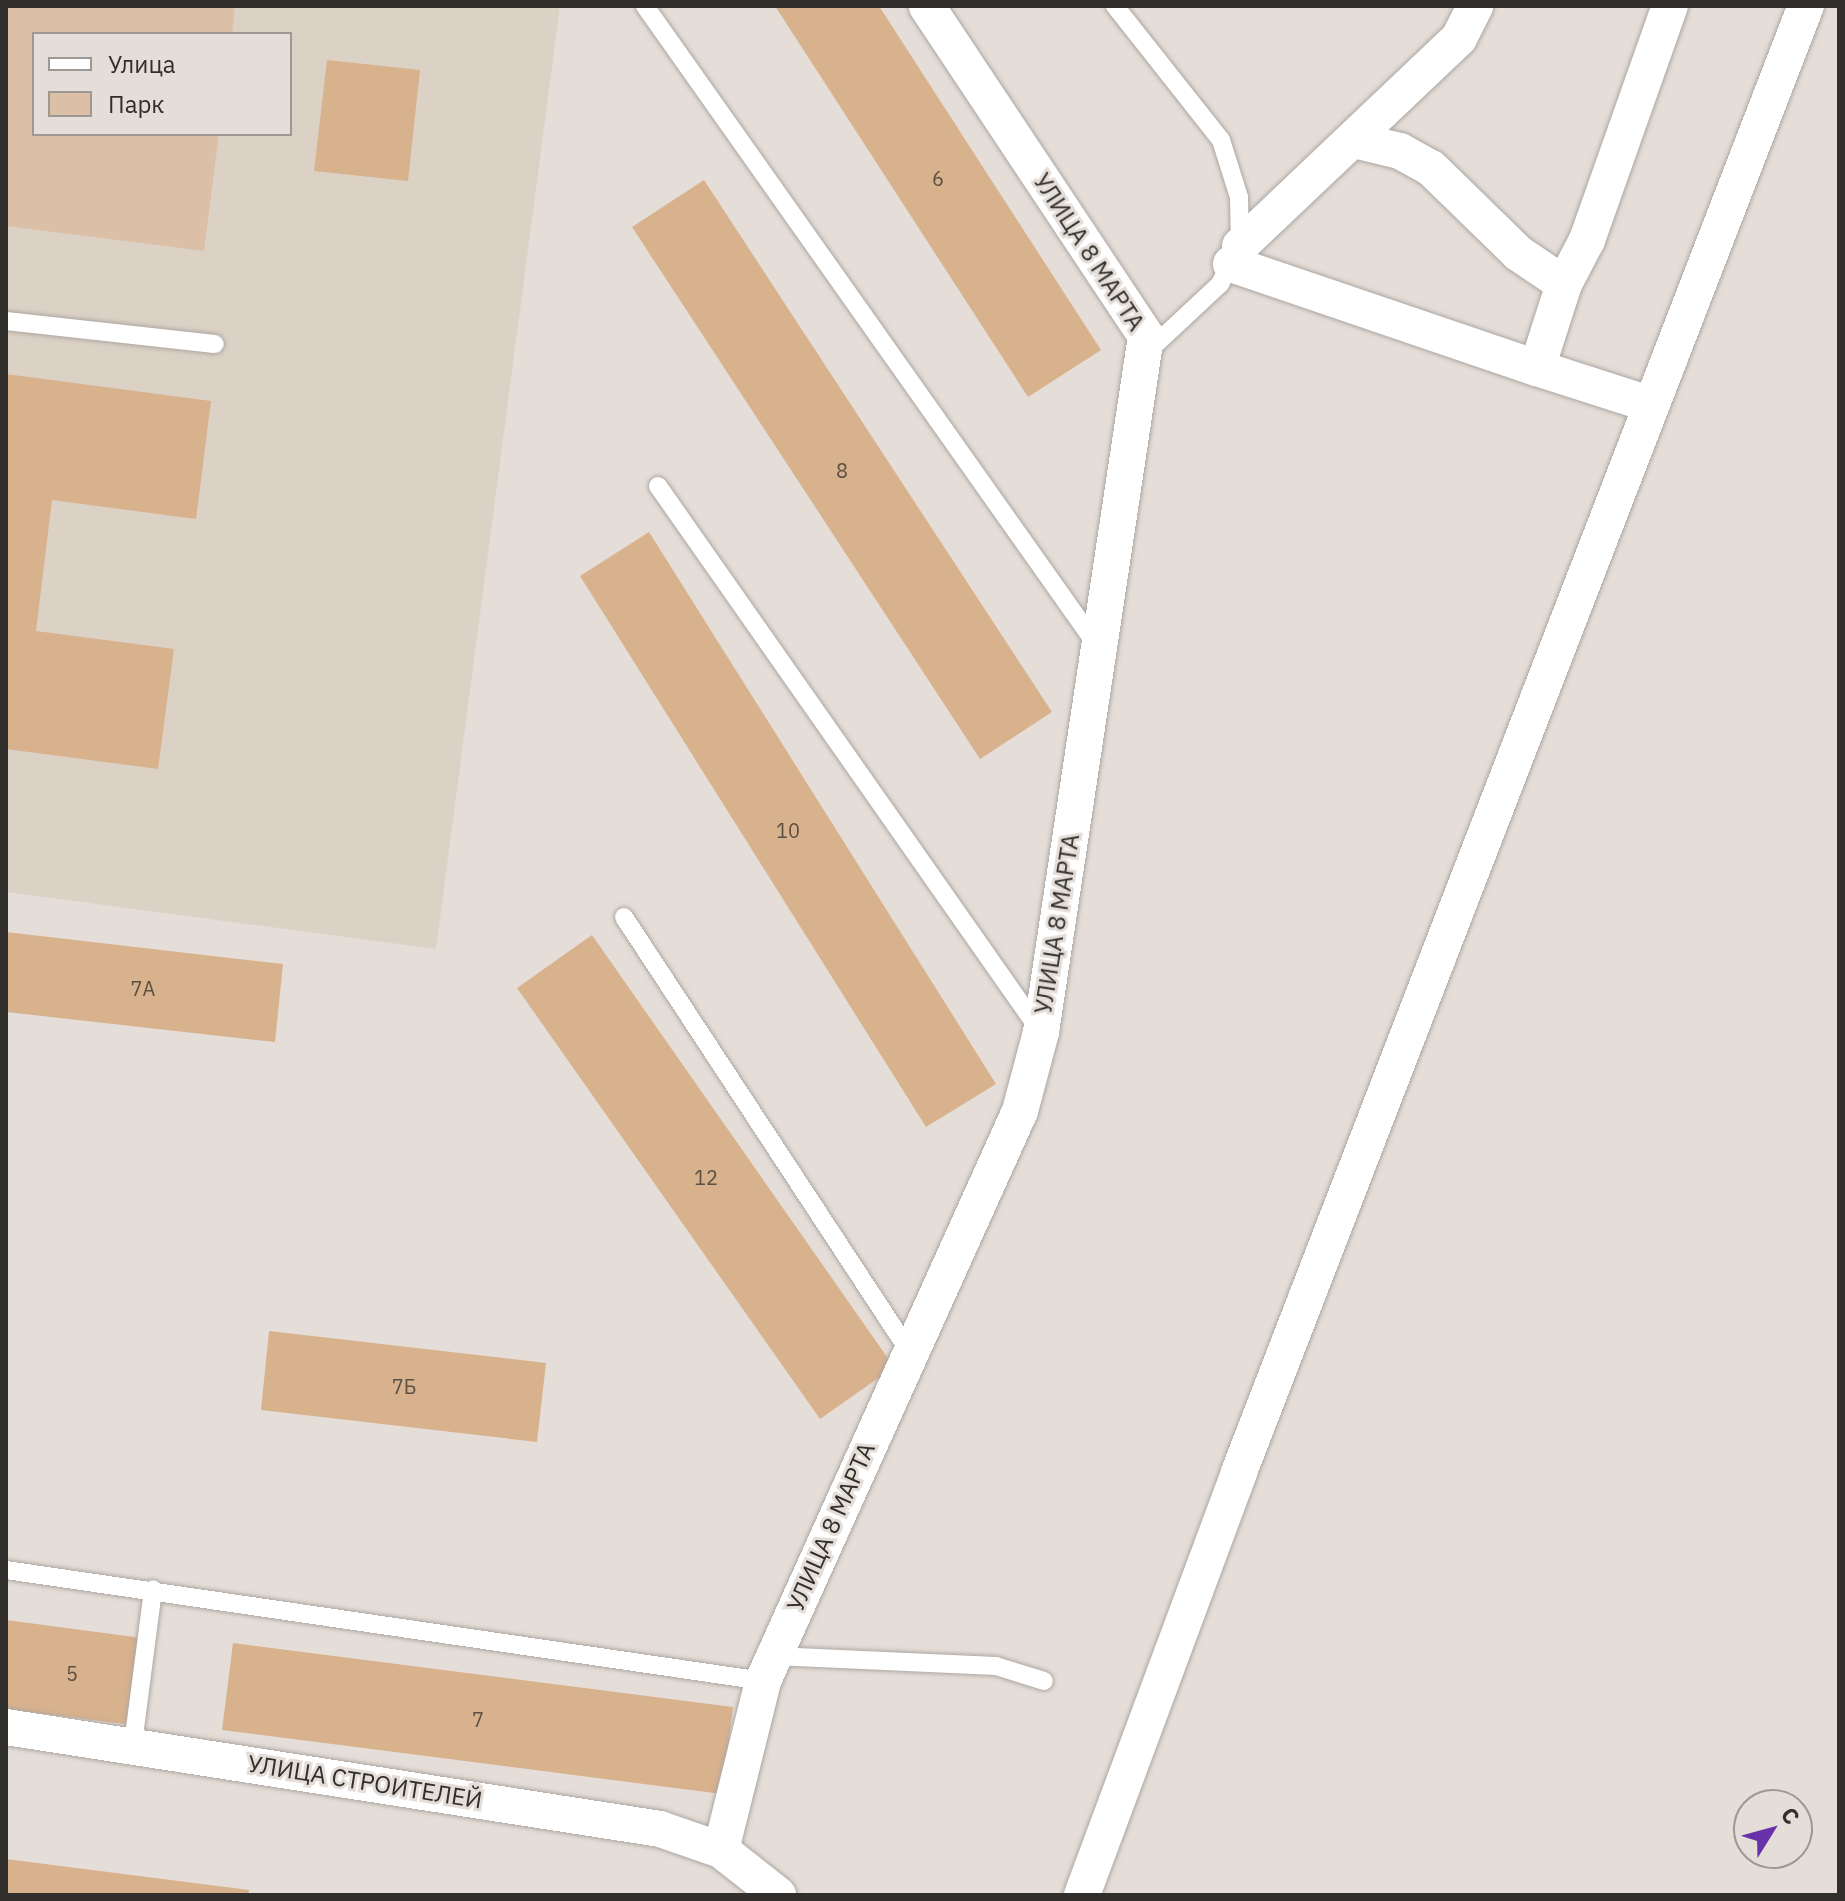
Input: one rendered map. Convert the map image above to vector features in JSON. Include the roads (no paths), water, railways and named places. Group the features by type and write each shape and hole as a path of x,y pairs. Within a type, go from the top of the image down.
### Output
{"street":[{"name":"УЛИЦА 8 МАРТА","path":"721,1850 768,1668 1020,1111 1041,1032 1146,336 927,6"},
{"path":"1475,6 1459,38 1235,255 1537,368 1649,404"},
{"path":"1537,368 1564,284 1587,240 1670,6"},
{"path":"1082,1895 1649,404 1806,6"},
{"path":"1354,140 1400,151 1431,168 1518,253 1564,284"},
{"name":"УЛИЦА СТРОИТЕЛЕЙ","path":"6,1727 133,1744 660,1829 721,1850 778,1895"}],"lane":[{"path":"645,6 1099,648"},
{"path":"1115,6 1221,140 1239,197 1235,255 1220,284 1143,355"},
{"path":"6,321 215,344"},
{"path":"658,486 1041,1032"},
{"path":"624,917 909,1351"},
{"path":"6,1570 768,1668 996,1666 1044,1681"},
{"path":"133,1744 153,1589"}]}
